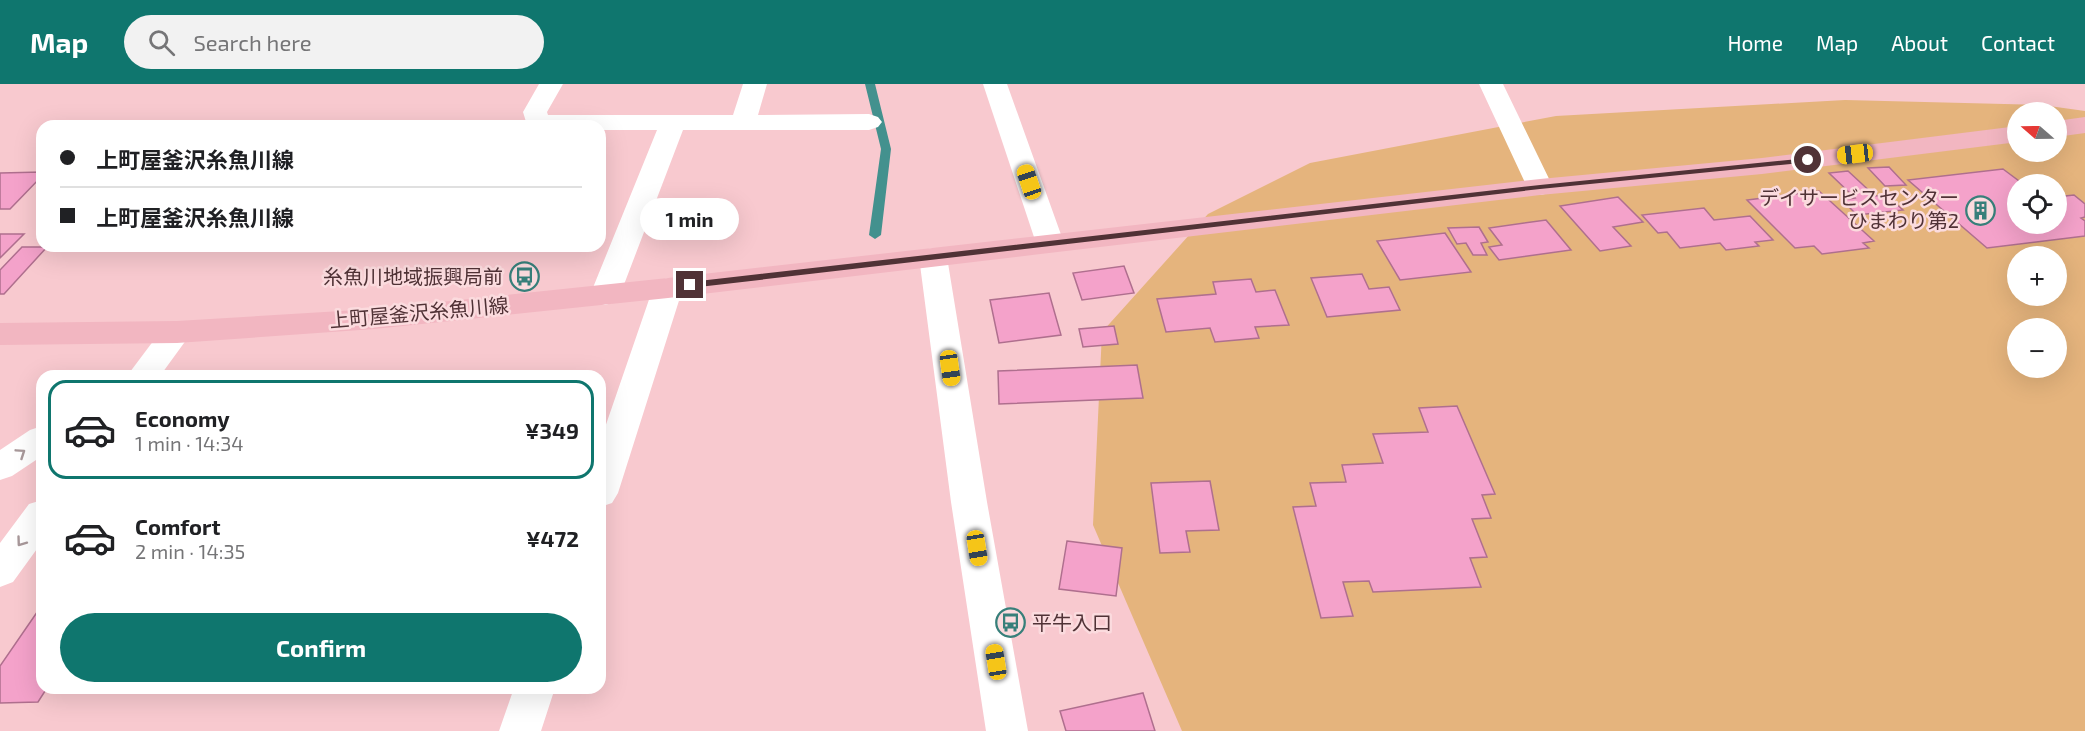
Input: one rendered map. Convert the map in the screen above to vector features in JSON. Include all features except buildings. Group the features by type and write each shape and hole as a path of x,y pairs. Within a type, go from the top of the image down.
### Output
{"main road":[{"path":"2067,127 2085,125"},
{"name":"上町屋釜沢糸魚川線","path":"0,334 177,332 374,319 668,288 1540,187 1762,166 2007,135"}],"street":[{"path":"536,120 535,112 551,84"},
{"path":"743,123 755,84"},
{"path":"995,84 1050,243"},
{"path":"1491,84 1540,187"},
{"path":"606,123 869,122"},
{"path":"605,295 674,123"},
{"path":"933,257 969,502 1007,731"},
{"path":"606,475 668,288"},
{"path":"145,370 177,332"},
{"path":"0,467 36,443"},
{"path":"0,571 36,522"},
{"path":"520,731 533,694"}],"shaded area":[{"path":"1845,100 2007,104 2007,162 2067,162 2067,108 2085,111 2085,731 1182,731 1093,525 1102,332 1208,214 1310,163 1556,116"}],"waterway":[{"path":"870,84 886,149 875,235"}],"place":[{"name":"デイサービスセンター ひまわり第2","path":"1980,210"},
{"name":"糸魚川地域振興局前","path":"524,277"},
{"name":"平牛入口","path":"1011,623"}],"route":[{"path":"690,285 1540,187 1808,160"}]}
